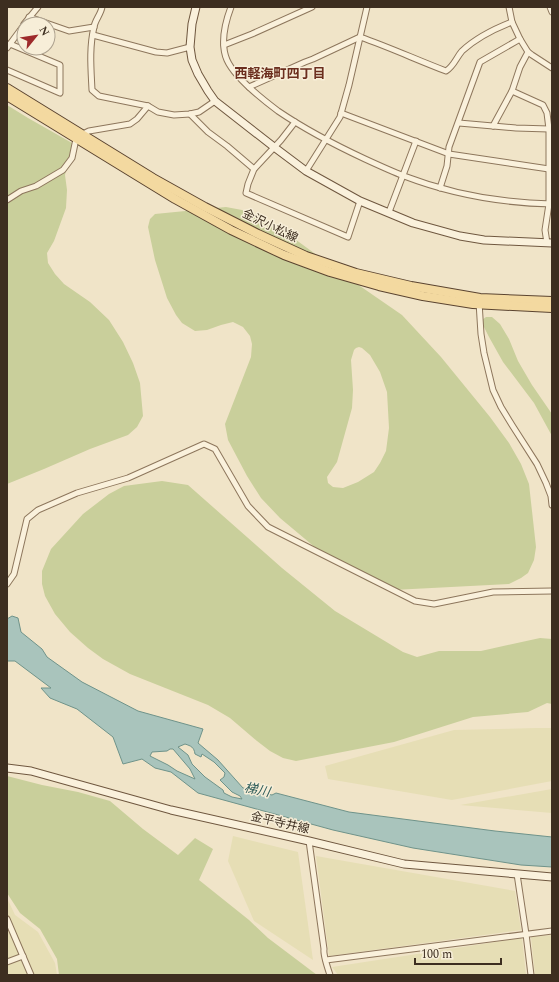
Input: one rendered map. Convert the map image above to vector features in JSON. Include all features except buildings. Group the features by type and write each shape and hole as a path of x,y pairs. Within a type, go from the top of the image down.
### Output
{"main road":[{"path":"196,7 192,24 190,47 192,60 208,91 215,101 306,171 360,201 390,212 413,223 460,236 484,240 550,243"},
{"name":"金沢小松線","path":"7,88 80,137"},
{"name":"金沢小松線","path":"7,96 205,207 306,256 356,273 479,301 552,308"},
{"name":"金沢小松線","path":"479,301 552,301"},
{"name":"金平寺井線","path":"7,768 31,771 170,810 404,864 552,877"}],"street":[{"path":"30,16 38,7"},
{"path":"102,7 94,27 90,54 92,90 99,96 148,106 158,112 174,115 199,112 215,101"},
{"path":"231,7 224,31 224,50 227,60 235,73 249,87 268,103 295,122 326,140 403,176 440,188 473,196 522,203 550,204"},
{"path":"224,46 312,7"},
{"path":"306,171 342,113 367,7"},
{"path":"509,7 512,22 528,52 552,68"},
{"path":"550,7 552,12"},
{"path":"249,87 360,37 446,71 451,67 462,52 477,39 512,22"},
{"path":"56,26 69,30 94,27"},
{"path":"93,35 167,54 190,47"},
{"path":"7,70 60,93 60,65 9,46 16,36"},
{"path":"440,188 447,166 449,147 480,62 520,39"},
{"path":"493,126 512,91 520,67 528,52"},
{"path":"512,91 542,105 547,113 549,129 550,204 545,230 550,243"},
{"path":"7,200 21,191 36,186 63,170 72,158 80,137 89,131 130,124 137,119 148,106"},
{"path":"342,113 449,154 549,169"},
{"path":"190,114 208,132 254,169"},
{"path":"295,122 254,169 246,193 348,237 360,201"},
{"path":"459,122 516,128 549,129"},
{"path":"390,212 416,141"},
{"path":"479,301 482,341 493,390 512,426 537,464 551,496 552,505"},
{"path":"7,584 14,574 27,519 38,510 77,493 128,478 204,444 215,449 248,506 268,527 415,601 434,604 493,592 552,591"},
{"path":"309,841 324,952 330,975"},
{"path":"517,874 531,975"},
{"path":"7,919 31,975"},
{"path":"326,960 552,931"},
{"path":"7,962 22,956"}],"shaded area":[{"path":"552,728 552,781 452,800 328,779 325,766 454,730"},
{"path":"552,789 552,813 460,805"},
{"path":"233,836 298,852 313,960 254,921 228,861"},
{"path":"316,856 515,891 521,930 329,956"},
{"path":"7,898 15,915 38,932 55,963 57,975 33,975 7,914"},
{"path":"7,926 20,955 7,960"},
{"path":"552,935 552,975 535,975 531,937"},
{"path":"522,938 526,975 338,975 332,967"},
{"path":"22,959 29,975 7,975 7,965"}],"green space":[{"path":"7,105 72,143 65,175 67,190 66,208 54,241 47,253 48,263 64,284 90,302 109,320 123,342 140,383 143,416 137,427 128,435 90,449 7,484"},
{"path":"226,207 242,210 273,223 402,315 441,357 490,417 509,443 521,464 529,484 536,547 534,560 528,573 509,584 393,590 367,581 317,549 280,518 261,498 247,476 228,440 225,424 251,357 252,344 250,336 243,327 233,322 207,330 195,331 182,323 167,298 155,260 148,227 150,219 155,214","holes":["359,347 370,355 380,372 387,392 389,428 386,451 374,472 358,482 343,488 333,487 328,483 327,477 337,462 352,408 353,390 351,360 354,350"]},
{"path":"486,317 492,317 500,324 509,339 518,361 552,414 552,436 534,403 503,362 489,337 482,320"},
{"path":"162,481 188,485 282,568 335,611 403,652 417,657 439,651 481,651 540,638 552,639 552,704 547,703 528,712 473,717 394,742 296,761 283,758 270,751 230,718 208,705 130,674 103,659 70,632 55,614 45,596 42,584 42,571 51,549 83,514 109,494 124,486"},
{"path":"7,776 110,801 143,829 178,855 195,838 213,849 199,880 249,920 268,938 317,975 59,975 57,959 40,929 20,913 7,893"}],"water":[{"path":"12,616 18,618 21,632 42,649 47,657 82,682 138,711 203,729 198,743 218,760 243,788 272,795 276,793 349,812 552,837 552,867 521,865 413,848 333,830 198,793 171,772 155,768 142,759 123,764 113,737 77,709 50,698 41,688 51,688 15,661 7,661 7,619","holes":["185,744 192,747 195,754 201,757 202,754 214,762 225,773 224,777 220,780 232,792 240,796 242,799 232,797 224,793 223,790 205,777 192,764 188,755 178,747","173,749 190,769 195,779 150,756 152,752 167,751"]}],"district":[{"name":"西軽海町四丁目","path":"280,74"}],"water label":[{"name":"梯川","path":"257,790"}]}
